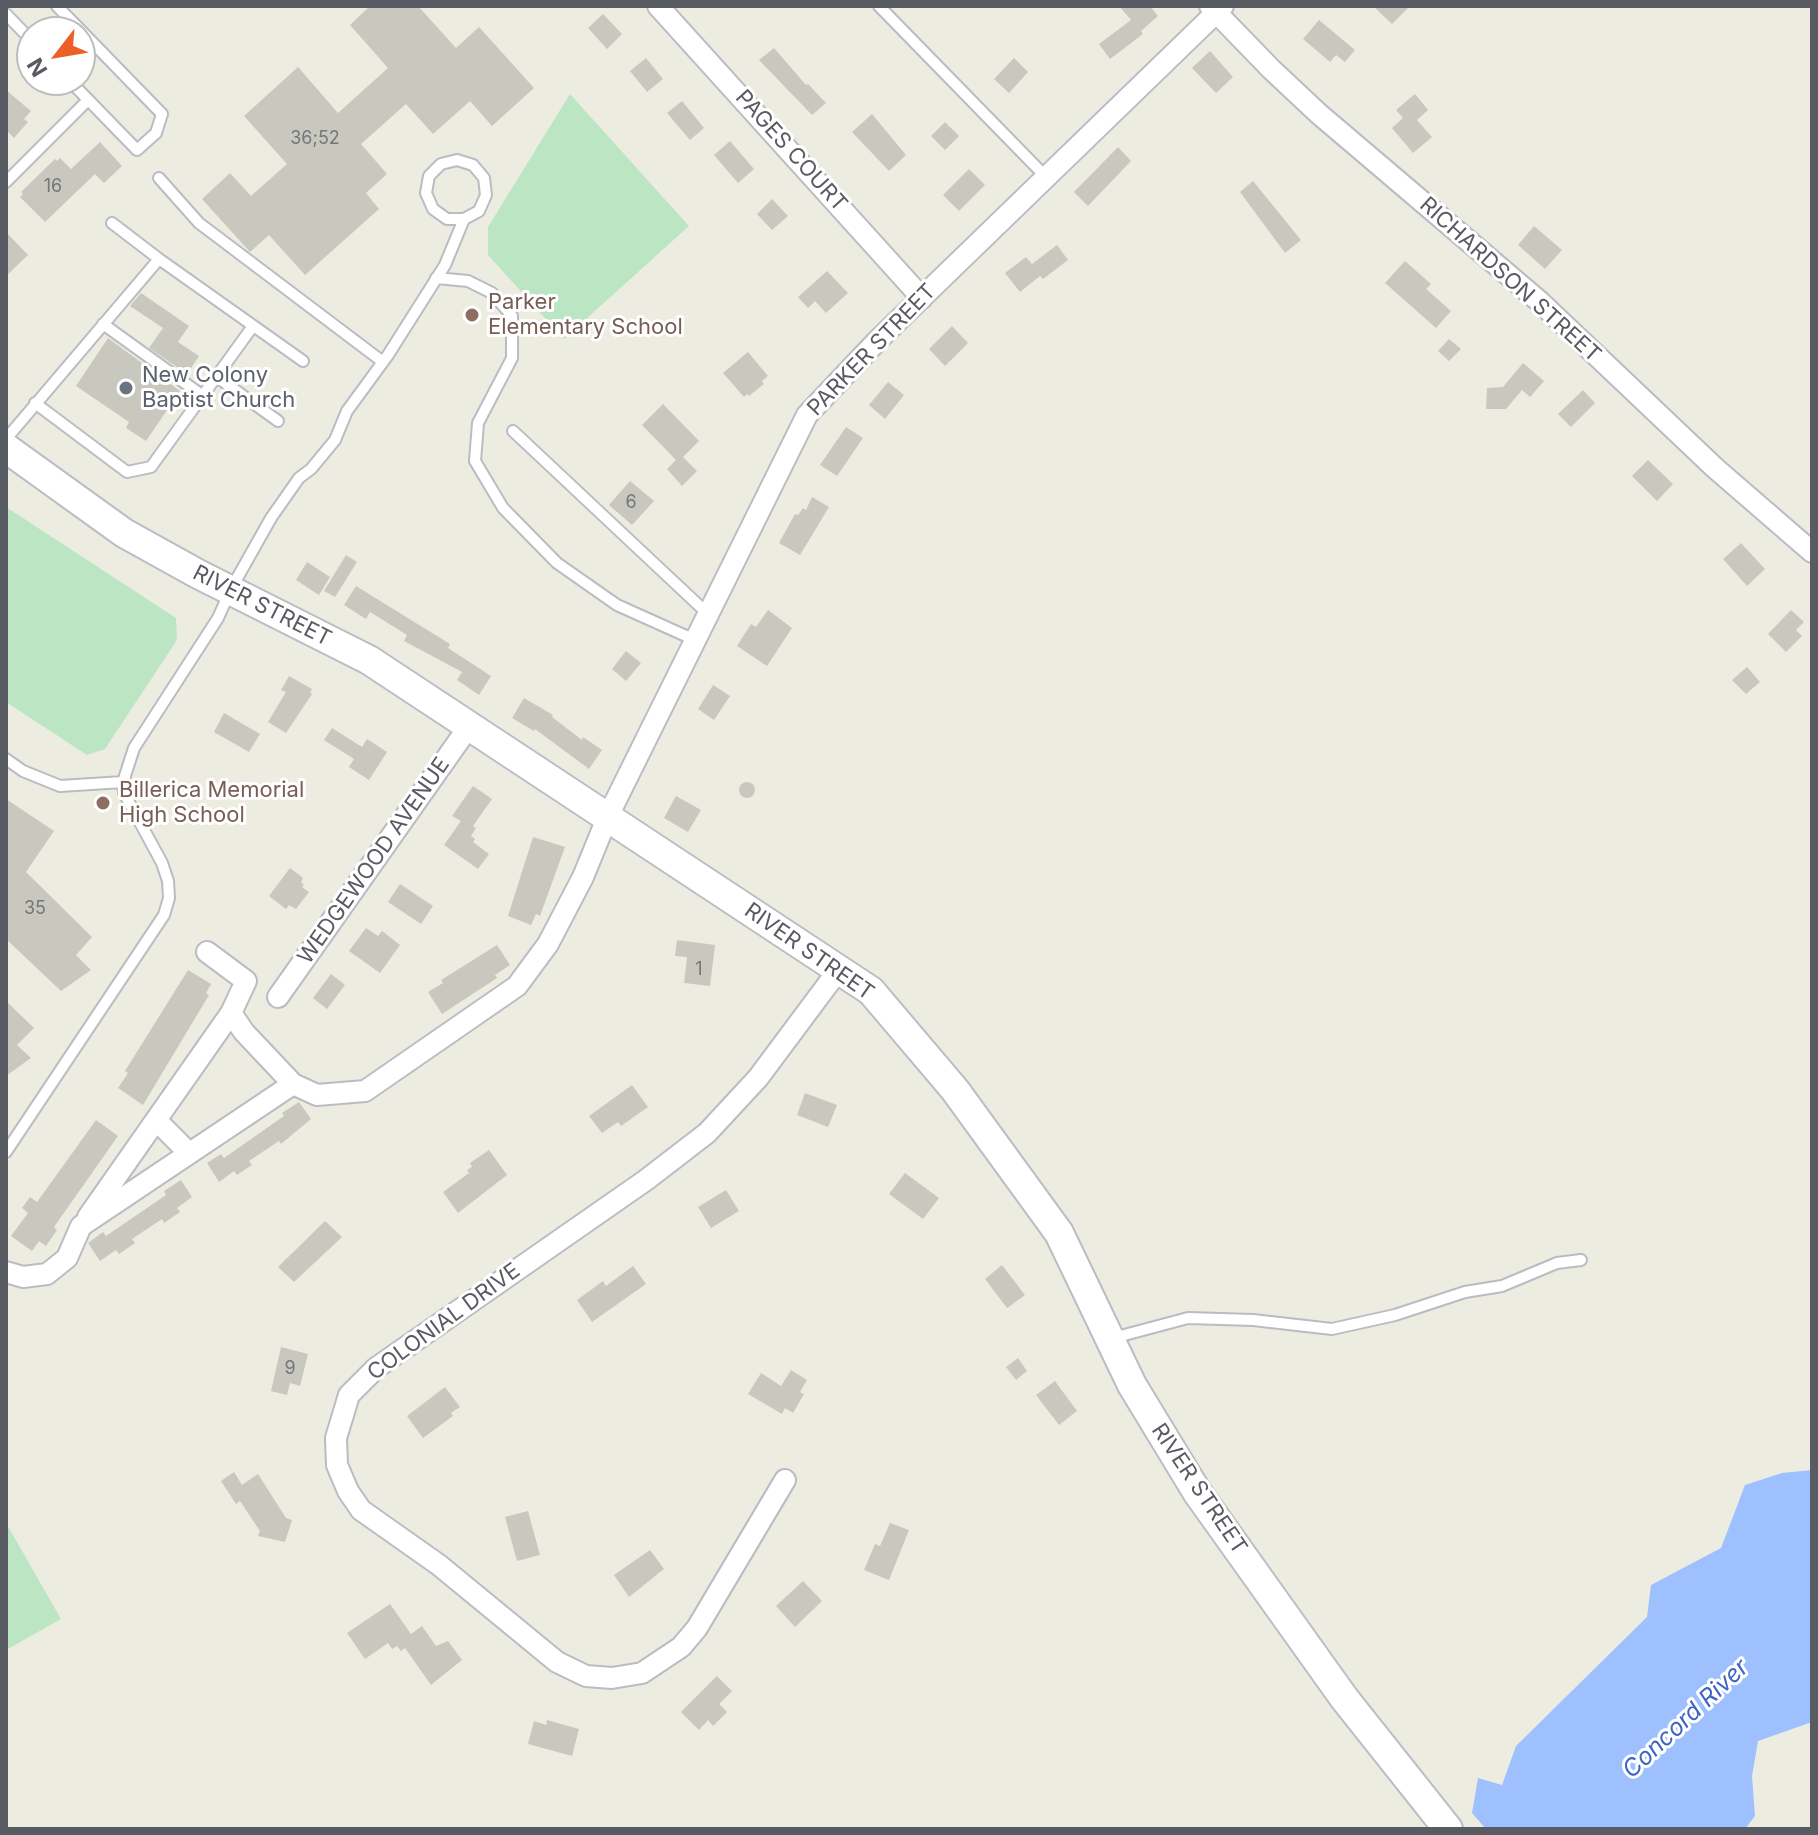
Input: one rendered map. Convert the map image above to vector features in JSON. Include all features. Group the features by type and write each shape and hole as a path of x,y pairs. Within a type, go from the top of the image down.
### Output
{"main road":[{"name":"RIVER STREET","path":"6,448 124,533 369,660 871,991 955,1090 1059,1233 1132,1385 1197,1492 1344,1698 1448,1829"}],"street":[{"name":"PAGES COURT","path":"658,6 922,298"},
{"name":"PARKER STREET","path":"293,1084 317,1095 365,1091 517,986 548,944 583,877 608,816 807,415 1216,8"},
{"name":"RICHARDSON STREET","path":"1216,8 1271,69 1319,114 1539,301 1715,468 1812,552"},
{"name":"WEDGEWOOD AVENUE","path":"278,997 470,725"},
{"path":"6,1272 23,1277 47,1274 67,1258 81,1226 231,1013 246,981 207,952"},
{"name":"COLONIAL DRIVE","path":"785,1480 697,1628 681,1647 642,1673 612,1678 586,1676 557,1662 439,1565 361,1510 348,1491 337,1465 336,1438 349,1395 376,1368 646,1180 707,1133 758,1078 840,968"},
{"path":"81,1226 293,1084 244,1032 231,1013"},
{"path":"156,1120 189,1153"}],"lane":[{"path":"57,6 162,114 156,133 137,150 84,96"},
{"path":"879,6 1046,177"},
{"path":"6,182 88,100"},
{"path":"6,1152 164,915 169,898 168,881 162,863 124,793 123,782 134,748 218,618 271,518 299,478 311,469 335,440 347,411 383,362 445,265 464,219 479,211 486,195 484,178 473,165 465,162 457,160 441,164 429,176 426,193 433,209 447,219 464,219"},
{"path":"159,178 199,223 383,362"},
{"path":"112,223 303,361"},
{"path":"6,439 159,259"},
{"path":"436,278 468,281 492,293 512,316 512,358 478,423 475,461 503,508 557,563 617,605 695,640"},
{"path":"103,324 203,396"},
{"path":"35,403 127,472 151,467 253,326"},
{"path":"217,377 278,421"},
{"path":"513,431 708,614"},
{"path":"6,759 23,771 60,786 123,782"},
{"path":"1110,1339 1188,1318 1253,1320 1332,1329 1395,1315 1465,1292 1502,1286 1557,1263 1581,1260"}],"green space":[{"path":"570,94 689,226 564,339 488,255 488,227"},
{"path":"6,507 176,618 177,640 105,749 87,755 6,702"},
{"path":"6,1523 61,1619 6,1650"}],"water":[{"name":"Concord River","path":"1812,1470 1812,1722 1758,1741 1752,1776 1755,1816 1745,1829 1486,1829 1472,1813 1478,1778 1502,1785 1516,1746 1647,1617 1651,1585 1721,1548 1745,1485 1782,1473"}],"building":[{"path":"370,6 418,6 456,48 479,27 534,88 492,126 470,101 433,134 406,104 361,144 387,174 366,193 379,209 305,275 269,235 250,252 202,199 230,173 251,196 287,164 244,116 298,67 338,113 388,68 350,25"},
{"path":"1119,6 1150,6 1158,16 1141,31 1143,34 1110,59 1099,44 1131,20"},
{"path":"1373,6 1410,6 1392,24"},
{"path":"603,14 622,34 607,49 588,28"},
{"path":"1319,20 1355,50 1345,62 1336,55 1330,62 1303,39"},
{"path":"774,48 826,103 812,115 759,60"},
{"path":"1210,51 1233,77 1216,93 1192,68"},
{"path":"646,58 663,79 647,92 630,71"},
{"path":"1014,58 1028,72 1009,93 994,79"},
{"path":"6,90 31,111 24,119 28,122 14,138 6,130"},
{"path":"1415,94 1428,110 1417,120 1432,137 1413,153 1392,128 1403,118 1396,110"},
{"path":"682,101 704,128 690,140 667,113"},
{"path":"872,114 906,155 889,171 852,132"},
{"path":"945,122 959,136 945,150 931,136"},
{"path":"730,141 754,169 738,183 714,155"},
{"path":"100,142 122,166 104,183 95,174 45,222 20,197 21,192 55,159 60,158 71,169"},
{"path":"1118,147 1131,161 1088,206 1074,192"},
{"path":"969,169 985,185 959,211 943,195"},
{"path":"1253,181 1301,240 1285,253 1240,192"},
{"path":"772,199 788,216 772,230 757,214"},
{"path":"1534,226 1562,250 1545,269 1518,245"},
{"path":"6,232 28,255 6,276"},
{"path":"1057,245 1068,260 1020,292 1005,273 1026,257 1032,264"},
{"path":"1405,261 1431,284 1426,289 1451,311 1436,328 1385,283"},
{"path":"827,271 848,293 826,313 815,301 808,308 798,297"},
{"path":"141,293 189,326 178,342 199,356 187,374 149,348 163,328 130,306"},
{"path":"952,326 968,343 945,366 929,349"},
{"path":"108,338 180,391 146,441 126,428 129,422 76,386"},
{"path":"1449,339 1461,349 1449,361 1438,351"},
{"path":"748,352 768,376 762,381 764,384 744,397 723,373"},
{"path":"1523,363 1544,381 1530,397 1522,390 1506,409 1486,409 1487,388 1503,387"},
{"path":"888,382 904,395 885,419 869,405"},
{"path":"1583,390 1595,403 1571,427 1558,414"},
{"path":"663,404 699,441 683,457 697,471 682,486 667,469 676,460 642,425"},
{"path":"846,427 863,438 837,476 820,465"},
{"path":"1648,460 1673,484 1657,501 1632,476"},
{"path":"630,481 654,501 632,525 609,505"},
{"path":"812,497 829,507 800,555 779,543 795,514 798,515 803,508 806,510"},
{"path":"1741,543 1765,569 1747,586 1723,559"},
{"path":"346,555 357,562 335,597 324,591"},
{"path":"307,562 330,577 319,595 296,580"},
{"path":"356,586 450,644 448,648 491,676 479,695 457,680 462,672 404,641 407,635 370,612 366,619 344,605"},
{"path":"768,610 792,628 767,666 737,646 751,624 756,627"},
{"path":"1791,610 1804,622 1796,630 1802,636 1786,652 1768,634"},
{"path":"626,651 641,663 626,681 612,669"},
{"path":"1747,667 1760,682 1746,694 1732,680"},
{"path":"289,676 312,689 312,694 286,733 268,722 286,692 281,690"},
{"path":"713,685 730,696 714,720 698,709"},
{"path":"524,698 553,715 582,740 583,737 602,750 589,769 535,729 512,718"},
{"path":"224,713 260,734 249,752 214,732"},
{"path":"332,728 362,747 367,739 387,752 369,780 349,767 354,759 324,740"},
{"path":"747,782 753,784 753,796 747,798 741,796 739,790 741,784"},
{"path":"473,786 492,799 473,826 476,828 471,836 475,839 473,842 489,854 478,869 444,845 461,821 452,816"},
{"path":"676,796 701,810 688,832 664,818"},
{"name":"Billerica Memorial High School","path":"6,799 54,831 26,872 92,937 76,955 91,970 61,991 6,939"},
{"path":"533,837 565,847 540,916 536,914 531,925 508,916"},
{"path":"290,868 303,878 302,887 309,892 296,909 289,905 286,909 269,896"},
{"path":"400,884 433,906 421,924 388,902"},
{"path":"366,928 378,936 382,931 400,945 380,973 349,951"},
{"path":"677,940 715,945 710,986 684,983 687,957 675,956"},
{"path":"497,945 510,965 495,975 497,978 442,1014 428,992 443,983 441,980"},
{"path":"188,970 211,984 206,993 209,995 143,1105 118,1088 128,1073 125,1071"},
{"path":"331,974 345,985 327,1009 313,998"},
{"path":"6,1001 34,1028 17,1045 31,1058 6,1076"},
{"path":"632,1085 648,1107 621,1126 618,1122 602,1133 589,1116"},
{"path":"805,1093 837,1105 828,1127 797,1115"},
{"path":"299,1102 311,1119 281,1144 279,1141 249,1161 252,1165 237,1175 234,1171 219,1182 207,1163 221,1154 224,1158"},
{"path":"96,1120 118,1136 54,1227 57,1230 46,1246 39,1241 32,1251 11,1236 28,1213 22,1208 30,1197 37,1202"},
{"path":"489,1150 507,1175 458,1213 443,1192 469,1173 470,1163"},
{"path":"905,1173 939,1198 923,1219 889,1194"},
{"path":"181,1180 192,1197 177,1208 180,1212 164,1223 162,1219 132,1239 135,1243 119,1254 116,1250 100,1261 88,1243 103,1232 106,1236 166,1195 164,1191"},
{"path":"726,1190 739,1211 711,1228 698,1207"},
{"path":"325,1221 342,1237 294,1282 278,1267"},
{"path":"1002,1265 1025,1295 1007,1308 985,1279"},
{"path":"633,1266 646,1284 592,1322 577,1300 603,1281 606,1286"},
{"path":"281,1347 308,1354 300,1386 290,1383 287,1395 271,1391"},
{"path":"1018,1358 1027,1371 1016,1380 1006,1367"},
{"path":"791,1370 807,1380 800,1392 804,1394 793,1413 785,1408 782,1414 748,1394 761,1373 781,1386"},
{"path":"1055,1381 1077,1411 1059,1425 1036,1395"},
{"path":"445,1387 460,1407 451,1413 453,1416 423,1438 407,1416"},
{"path":"234,1472 242,1485 258,1474 286,1518 292,1520 285,1542 258,1536 260,1531 240,1501 236,1504 221,1481"},
{"path":"528,1511 540,1555 517,1561 505,1517"},
{"path":"890,1523 909,1530 889,1580 864,1570 875,1544 880,1546"},
{"path":"650,1550 664,1569 629,1597 614,1575"},
{"path":"803,1581 822,1601 795,1627 776,1606"},
{"path":"390,1604 411,1634 422,1626 436,1646 448,1641 462,1660 431,1685 405,1648 401,1651 397,1646 392,1649 388,1643 365,1659 347,1633"},
{"path":"717,1676 732,1691 719,1704 727,1712 713,1726 708,1720 699,1730 681,1712"},
{"path":"547,1720 579,1729 572,1756 528,1744 534,1721 546,1725"}],"place":[{"name":"Parker Elementary School","path":"472,315"},
{"name":"New Colony Baptist Church","path":"126,388"},
{"name":"Billerica Memorial High School","path":"103,803"}]}
